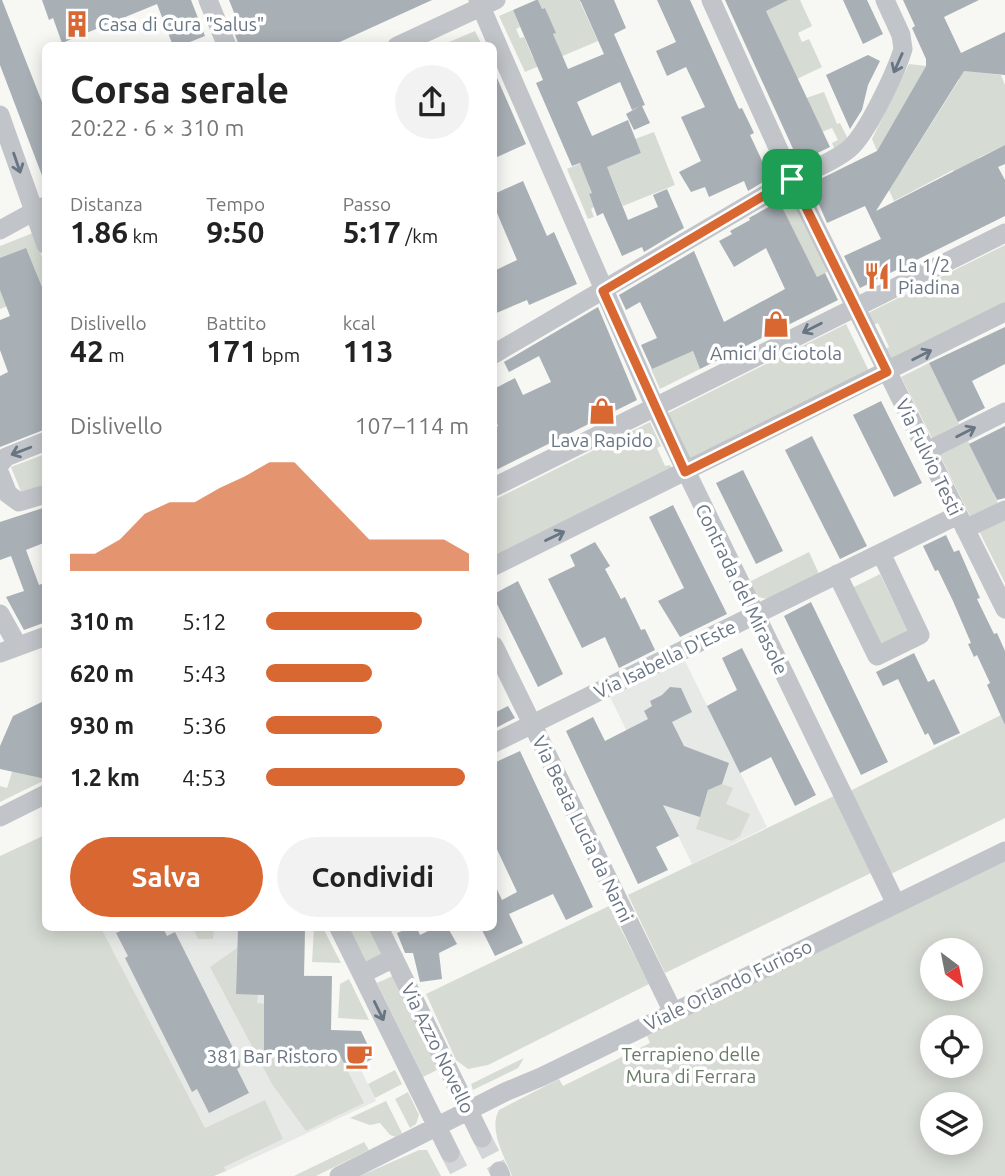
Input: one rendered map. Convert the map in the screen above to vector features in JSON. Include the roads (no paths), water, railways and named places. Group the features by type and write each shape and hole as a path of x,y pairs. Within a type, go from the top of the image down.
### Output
{"street":[{"path":"208,0 225,42"},
{"name":"Via Fulvio Testi","path":"711,0 792,179 1005,609"},
{"path":"497,352 792,179 850,148 863,131 903,49 901,35 884,0"},
{"path":"405,42 485,2"},
{"name":"Contrada del Mirasole","path":"485,2 603,291 655,407 896,904"},
{"path":"0,115 39,208 0,230"},
{"path":"497,486 1005,233"},
{"path":"497,565 1005,312"},
{"path":"927,452 1005,412"},
{"path":"0,464 6,457 42,443"},
{"path":"0,474 8,494 19,502 42,495"},
{"name":"Via Isabella D'Este","path":"497,742 881,553 962,522 1005,509"},
{"path":"837,575 877,656 920,635 881,553"},
{"path":"0,614 9,650 42,638"},
{"name":"Via Beata Lucia da Narni","path":"497,652 673,1012"},
{"path":"0,817 42,796"},
{"name":"Viale Orlando Furioso","path":"339,1176 436,1126 1005,850"},
{"name":"Via Azzo Novello","path":"340,931 450,1153"},
{"name":"Via Azzo Novello","path":"380,931 482,1138"},
{"name":"Via Azzo Novello","path":"362,974 394,958"}],"tunnel":[{"path":"482,1138 499,1171"},
{"path":"450,1153 462,1176"}],"place":[{"name":"Casa di Cura \"Salus\"","path":"77,24"},
{"name":"La 1/2 Piadina","path":"877,276"},
{"name":"Amici di Ciotola","path":"776,324"},
{"name":"Lava Rapido","path":"602,411"},
{"name":"381 Bar Ristoro","path":"359,1056"}],"park label":[{"name":"Terrapieno delle Mura di Ferrara","path":"691,1065"}]}
